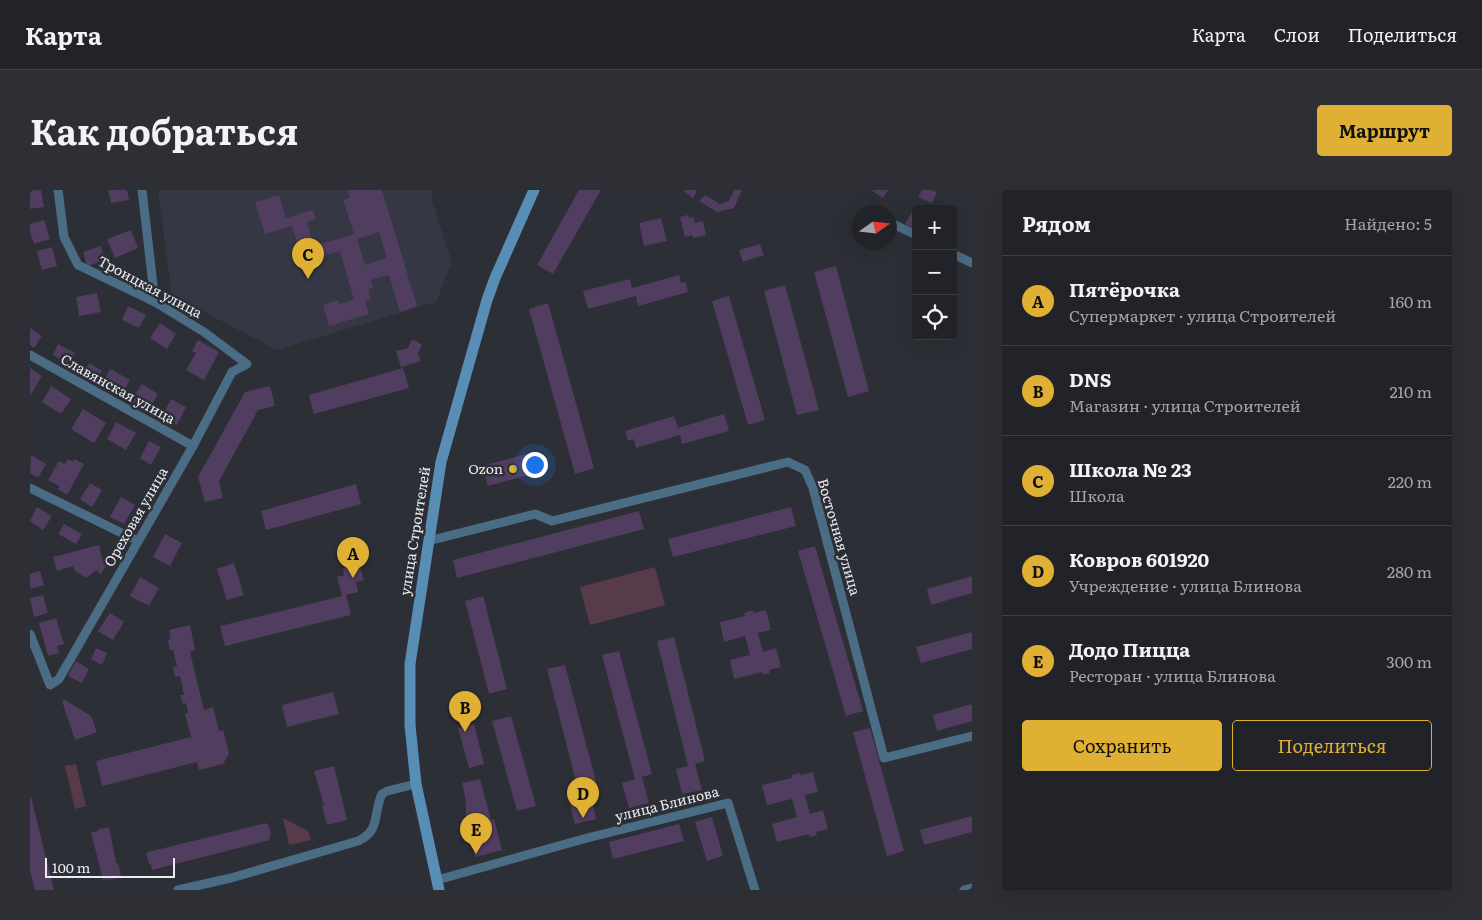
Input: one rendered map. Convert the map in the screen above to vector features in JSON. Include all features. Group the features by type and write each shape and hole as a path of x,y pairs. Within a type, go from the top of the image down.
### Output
{"main road":[{"name":"улица Строителей","path":"438,885 416,784 410,725 410,664 441,462 487,300 534,190"}],"street":[{"name":"Троицкая улица","path":"58,190 64,237 78,264 155,302 204,332 247,364"},
{"path":"142,190 155,302"},
{"path":"897,226 912,234"},
{"path":"957,256 972,263"},
{"name":"Славянская улица","path":"30,355 193,446"},
{"name":"Ореховая улица","path":"30,634 50,684 59,679 193,446 232,372 247,364"},
{"name":"Восточная улица","path":"428,541 535,514 552,522 788,462 805,470 813,488 884,758 972,736"},
{"path":"30,488 138,541"},
{"path":"178,890 231,878 362,840 373,829 382,794 416,784"},
{"name":"улица Блинова","path":"438,885 587,838 728,803 755,890"},
{"path":"964,890 972,888"}],"shaded area":[{"path":"158,190 433,190 431,198 452,262 436,302 277,350 172,295"},
{"path":"655,567 665,605 590,625 580,587"},
{"path":"76,764 86,806 75,809 65,766"},
{"path":"283,818 308,831 311,840 289,845"}],"building":[{"path":"30,190 41,190 44,207 30,209"},
{"path":"108,190 127,190 129,200 111,203"},
{"path":"348,190 382,190 417,306 400,312 389,275 371,280 373,288 368,289 371,299 365,301 369,314 329,326 323,305 338,300 339,304 354,300 340,251 303,262 292,226 265,234 255,202 279,195 286,218 313,210 316,219 307,222 314,246 354,234 343,200 350,198","holes":["379,232 387,258 365,265 357,239"]},
{"path":"579,190 601,190 553,274 537,265"},
{"path":"682,190 696,190 697,191 693,198"},
{"path":"734,190 742,190 734,208 717,212 699,201 705,195 720,204 729,201"},
{"path":"871,190 888,190 883,198"},
{"path":"922,190 937,192 932,203 918,197"},
{"path":"912,212 912,228 905,224"},
{"path":"688,215 689,218 694,217 695,223 703,221 706,235 693,238 692,235 685,237 680,217"},
{"path":"661,218 667,241 644,246 639,223"},
{"path":"44,220 50,239 34,244 30,232 30,224"},
{"path":"131,230 138,248 115,258 107,239"},
{"path":"760,244 764,255 743,262 739,250"},
{"path":"101,246 105,260 87,266 83,252"},
{"path":"52,247 57,266 42,270 37,251"},
{"path":"836,266 869,391 848,397 814,272"},
{"path":"679,275 681,283 686,282 688,292 638,306 636,296 588,309 583,291 630,279 632,288"},
{"path":"785,285 819,410 797,415 764,291"},
{"path":"97,293 101,312 79,316 76,297"},
{"path":"729,296 765,420 748,425 712,301"},
{"path":"548,303 594,468 575,474 529,309"},
{"path":"128,306 146,315 139,328 122,320"},
{"path":"160,323 176,334 167,349 150,338"},
{"path":"30,328 42,336 34,348 30,345"},
{"path":"412,339 422,345 418,353 421,361 401,367 396,351 408,348"},
{"path":"198,340 219,352 204,380 186,370 196,353 192,351"},
{"path":"58,344 75,353 69,364 53,355"},
{"path":"89,363 102,371 95,383 82,375"},
{"path":"30,368 42,376 30,396"},
{"path":"403,368 409,388 314,414 309,395"},
{"path":"110,369 130,380 121,396 101,385"},
{"path":"142,384 158,394 148,411 131,401"},
{"path":"51,386 71,399 61,414 42,402"},
{"path":"270,386 275,406 258,410 219,481 223,498 205,502 198,477 245,392"},
{"path":"171,399 186,407 177,425 162,417"},
{"path":"83,409 106,423 94,443 71,429"},
{"path":"724,414 729,431 682,444 680,435 636,448 634,439 628,441 625,431 674,416 678,428"},
{"path":"116,422 136,433 126,450 107,439"},
{"path":"149,441 161,447 151,465 140,458"},
{"path":"531,453 536,473 488,486 482,466"},
{"path":"31,455 46,464 38,478 30,473"},
{"path":"68,459 73,462 74,459 84,464 67,495 58,489 60,486 48,480 59,461 65,464"},
{"path":"90,483 102,490 92,507 80,499"},
{"path":"356,484 361,504 266,530 261,511"},
{"path":"121,497 135,505 124,524 110,517"},
{"path":"37,507 52,516 43,530 30,521"},
{"path":"791,507 796,526 673,557 668,539"},
{"path":"639,511 644,529 457,578 453,560"},
{"path":"64,524 82,534 76,544 58,534"},
{"path":"165,534 182,543 170,566 153,557"},
{"path":"99,545 102,559 107,564 101,574 96,570 86,578 74,570 73,566 57,571 53,557"},
{"path":"815,546 863,711 846,716 798,551"},
{"path":"234,563 244,595 227,600 217,569"},
{"path":"359,563 364,580 356,582 358,592 346,595 351,615 225,646 220,626 342,596 337,577 344,575 343,568"},
{"path":"40,571 44,585 30,589 30,574"},
{"path":"972,576 972,593 931,605 927,589"},
{"path":"140,577 159,588 149,606 130,596"},
{"path":"43,595 48,613 34,617 30,598"},
{"path":"483,596 507,689 489,694 465,601"},
{"path":"753,610 754,613 766,610 771,630 758,633 763,652 776,648 781,667 769,670 770,673 763,675 762,672 734,679 730,660 750,655 745,636 724,642 720,622 745,616 744,613"},
{"path":"110,613 124,622 113,640 98,631"},
{"path":"56,618 64,644 57,646 59,653 48,656 39,623"},
{"path":"190,625 195,650 190,652 204,710 213,707 219,731 223,730 229,754 223,764 199,770 197,762 102,786 96,761 191,737 185,714 188,713 186,703 183,704 180,695 184,695 180,676 175,677 173,667 177,666 168,640 171,639 169,630"},
{"path":"972,632 972,649 921,663 916,647"},
{"path":"674,637 705,761 695,764 702,790 682,794 676,769 688,766 657,641"},
{"path":"96,648 107,653 102,665 91,659"},
{"path":"619,651 652,774 642,777 649,803 629,808 622,783 635,779 602,655"},
{"path":"76,661 89,669 82,683 68,676"},
{"path":"565,665 598,789 589,791 596,819 575,824 568,796 579,793 547,669"},
{"path":"333,692 339,714 287,727 282,705"},
{"path":"65,700 91,716 97,732 75,740 62,701"},
{"path":"972,704 972,721 937,731 933,715"},
{"path":"511,716 536,806 517,811 492,721"},
{"path":"474,724 484,764 469,768 458,728"},
{"path":"870,728 904,851 887,856 853,732"},
{"path":"334,766 347,820 327,825 322,806 324,805 314,771"},
{"path":"813,772 818,792 805,795 810,814 823,810 828,829 816,832 817,835 810,837 809,834 777,842 772,824 797,817 792,799 767,805 762,785 792,778 791,775"},
{"path":"480,779 491,820 494,819 502,850 475,857 467,825 462,783"},
{"path":"30,797 54,890 35,890 30,870"},
{"path":"972,816 972,832 924,845 920,830"},
{"path":"712,817 723,856 707,861 695,822"},
{"path":"266,823 271,835 269,835 270,840 152,870 151,864 149,864 146,853 148,852"},
{"path":"679,824 684,841 613,859 609,842"},
{"path":"108,828 121,876 110,880 103,880 91,832"}],"place":[{"name":"Школа № 23","path":"308,279"},
{"name":"Ozon","path":"513,469"},
{"name":"Пятёрочка","path":"353,578"},
{"name":"DNS","path":"465,732"},
{"name":"Ковров 601920","path":"583,818"},
{"name":"Додо Пицца","path":"476,854"}]}
